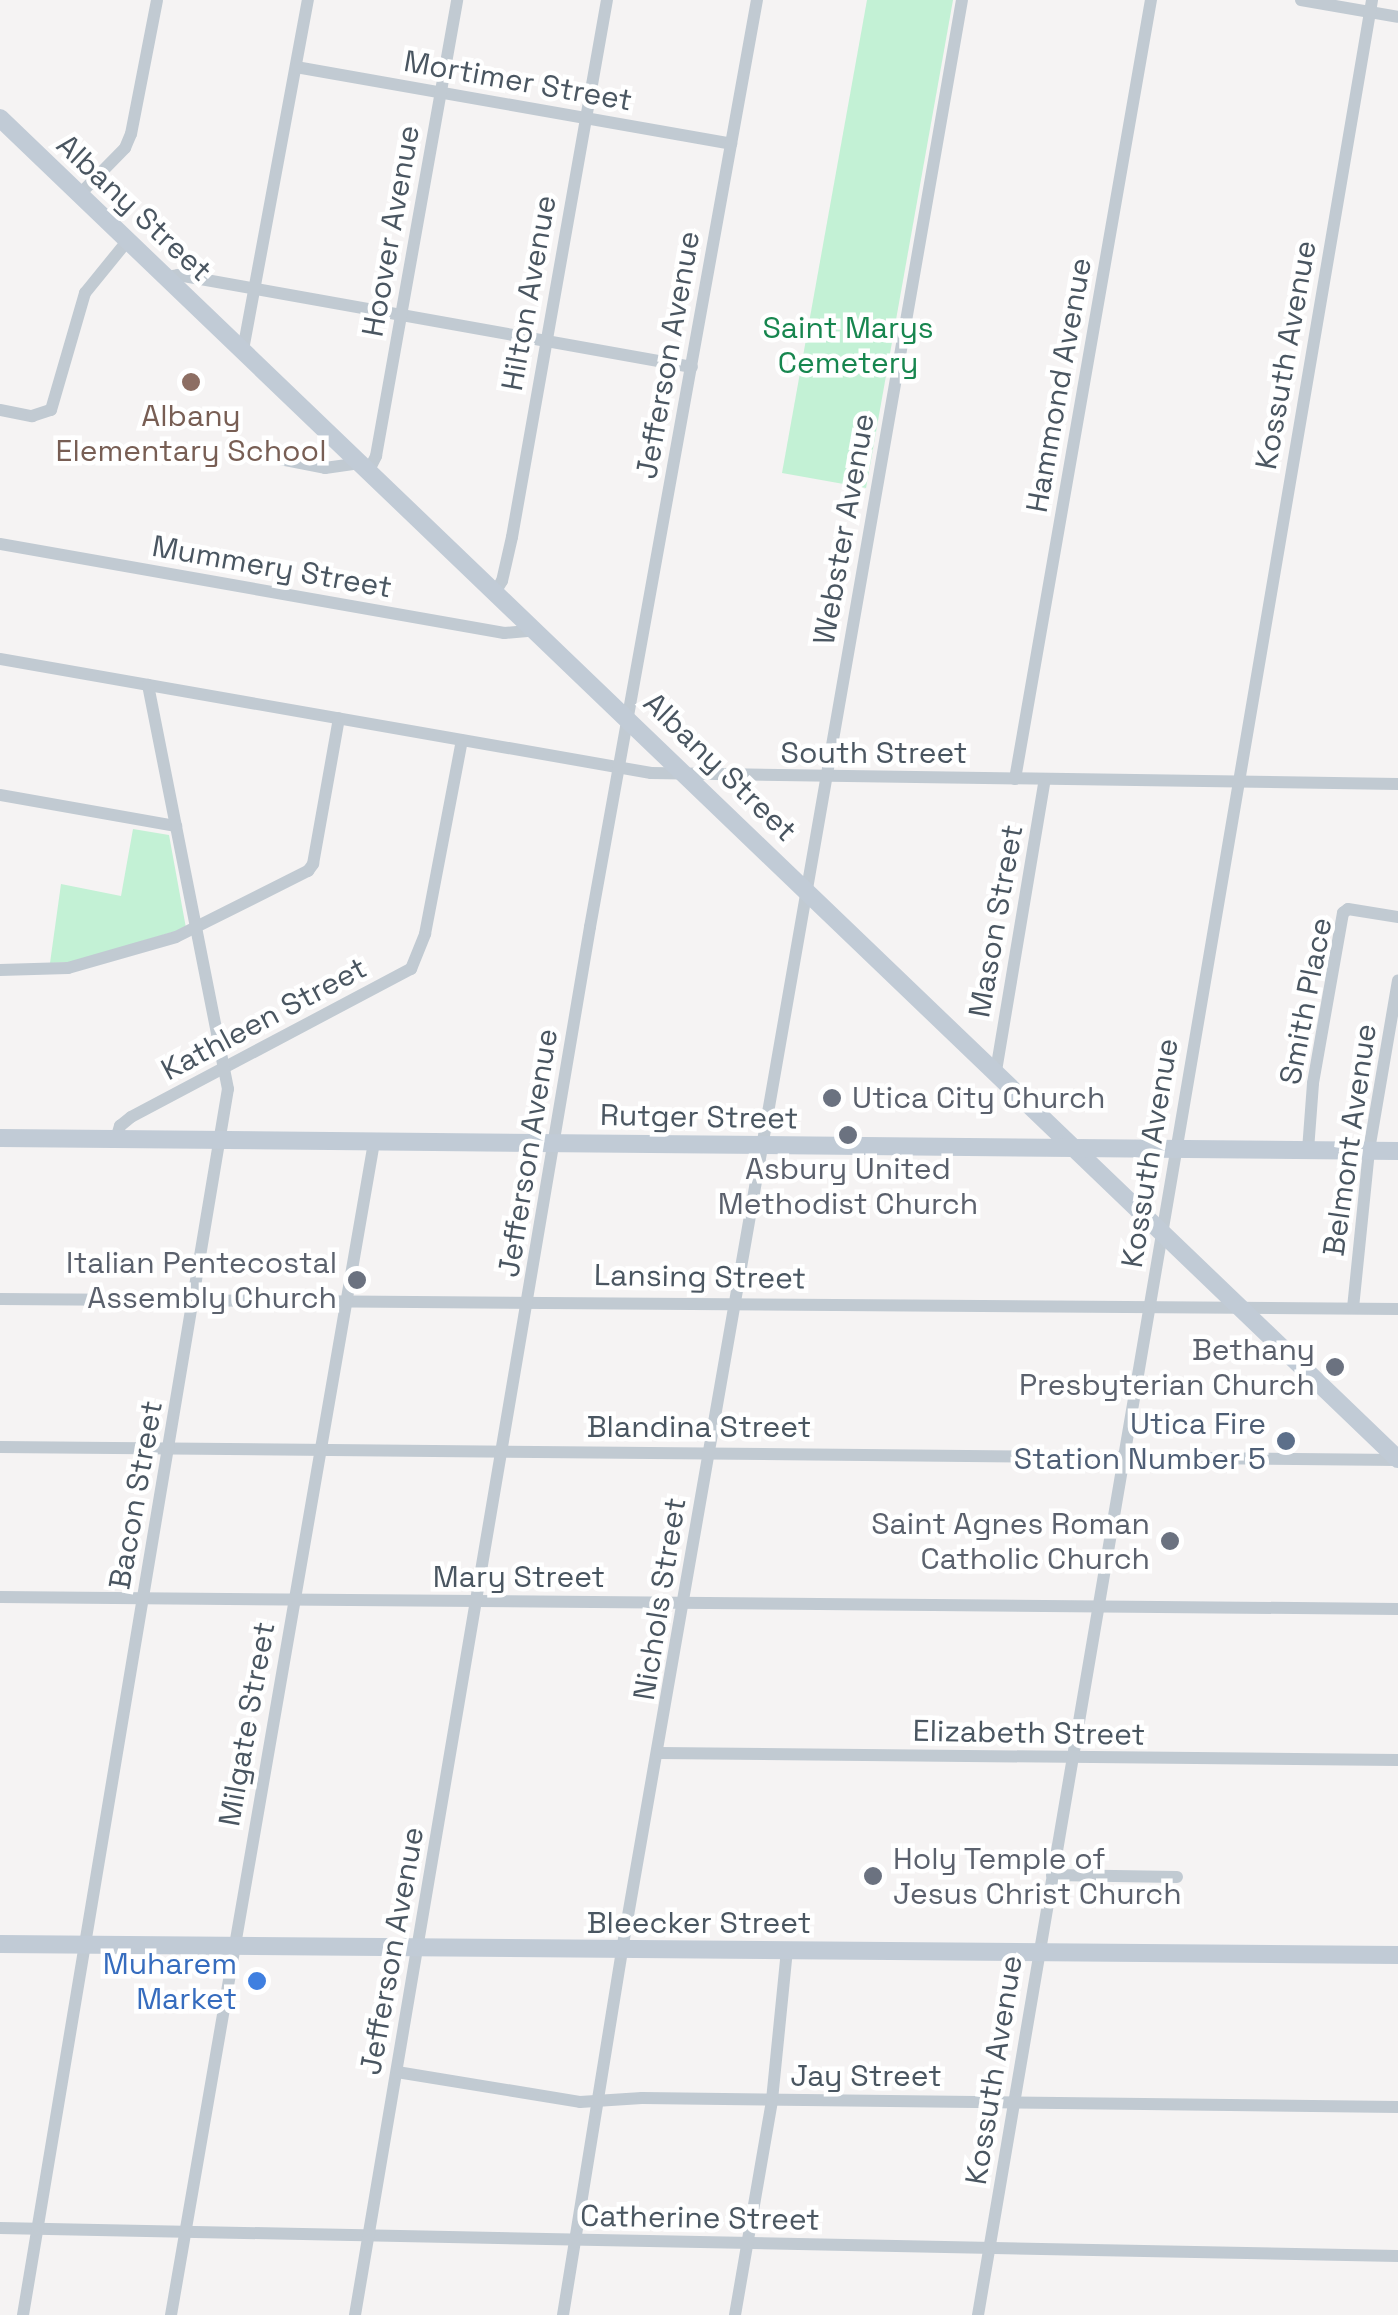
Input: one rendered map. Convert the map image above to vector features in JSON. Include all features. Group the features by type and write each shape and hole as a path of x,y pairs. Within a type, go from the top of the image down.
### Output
{"street":[{"path":"79,195 125,148 131,134 158,0"},
{"path":"243,350 308,0"},
{"name":"Hoover Avenue","path":"365,466 376,456 456,0"},
{"name":"Hilton Avenue","path":"495,592 502,581 512,537 607,0"},
{"name":"Jefferson Avenue","path":"356,2315 590,927 757,0"},
{"name":"Webster Avenue","path":"808,891 962,0"},
{"name":"Hammond Avenue","path":"1015,778 1151,0"},
{"path":"1300,0 1371,6 1398,17"},
{"name":"Kossuth Avenue","path":"978,2315 1371,6"},
{"name":"Mortimer Street","path":"296,67 731,144"},
{"name":"Albany Street","path":"0,118 630,718 1398,1459"},
{"path":"0,410 42,414 51,410 85,293 128,240"},
{"path":"167,277 178,275 692,367"},
{"path":"270,456 325,468 365,466"},
{"name":"Mummery Street","path":"0,544 504,633 536,630"},
{"name":"South Street","path":"0,659 690,776 1398,784"},
{"name":"Bacon Street","path":"23,2315 228,1089 148,685"},
{"path":"0,970 68,968 197,928 313,864 339,718"},
{"name":"Kathleen Street","path":"116,1139 120,1126 131,1116 411,970 425,934 462,740"},
{"name":"Mason Street","path":"996,1071 1045,779"},
{"path":"0,795 176,826"},
{"name":"Nichols Street","path":"563,2315 622,1950 808,891"},
{"name":"Smith Place","path":"1308,1150 1312,1083 1343,914 1348,909 1398,917"},
{"name":"Belmont Avenue","path":"1353,1308 1369,1150 1398,980"},
{"name":"Rutger Street","path":"0,1138 1398,1150"},
{"name":"Milgate Street","path":"171,2315 374,1142"},
{"name":"Lansing Street","path":"0,1299 1398,1309"},
{"name":"Blandina Street","path":"0,1447 1398,1459"},
{"name":"Mary Street","path":"0,1597 1398,1609"},
{"name":"Elizabeth Street","path":"658,1752 1398,1760"},
{"path":"1052,1875 1177,1877"},
{"name":"Bleecker Street","path":"0,1944 1398,1955"},
{"path":"735,2315 772,2100 786,1951"},
{"name":"Jay Street","path":"396,2072 599,2102 642,2098 1398,2107"},
{"name":"Catherine Street","path":"0,2228 1398,2256"}],"green space":[{"name":"Saint Marys Cemetery","path":"867,0 953,0 866,488 782,473"},
{"path":"133,829 169,835 186,928 73,962 50,963 61,884 121,896"}],"place":[{"name":"Albany Elementary School","path":"191,382"},
{"name":"Utica City Church","path":"832,1098"},
{"name":"Asbury United Methodist Church","path":"848,1135"},
{"name":"Italian Pentecostal Assembly Church","path":"357,1280"},
{"name":"Bethany Presbyterian Church","path":"1335,1367"},
{"name":"Utica Fire Station Number 5","path":"1286,1441"},
{"name":"Saint Agnes Roman Catholic Church","path":"1170,1541"},
{"name":"Holy Temple of Jesus Christ Church","path":"873,1876"},
{"name":"Muharem Market","path":"257,1981"}]}
